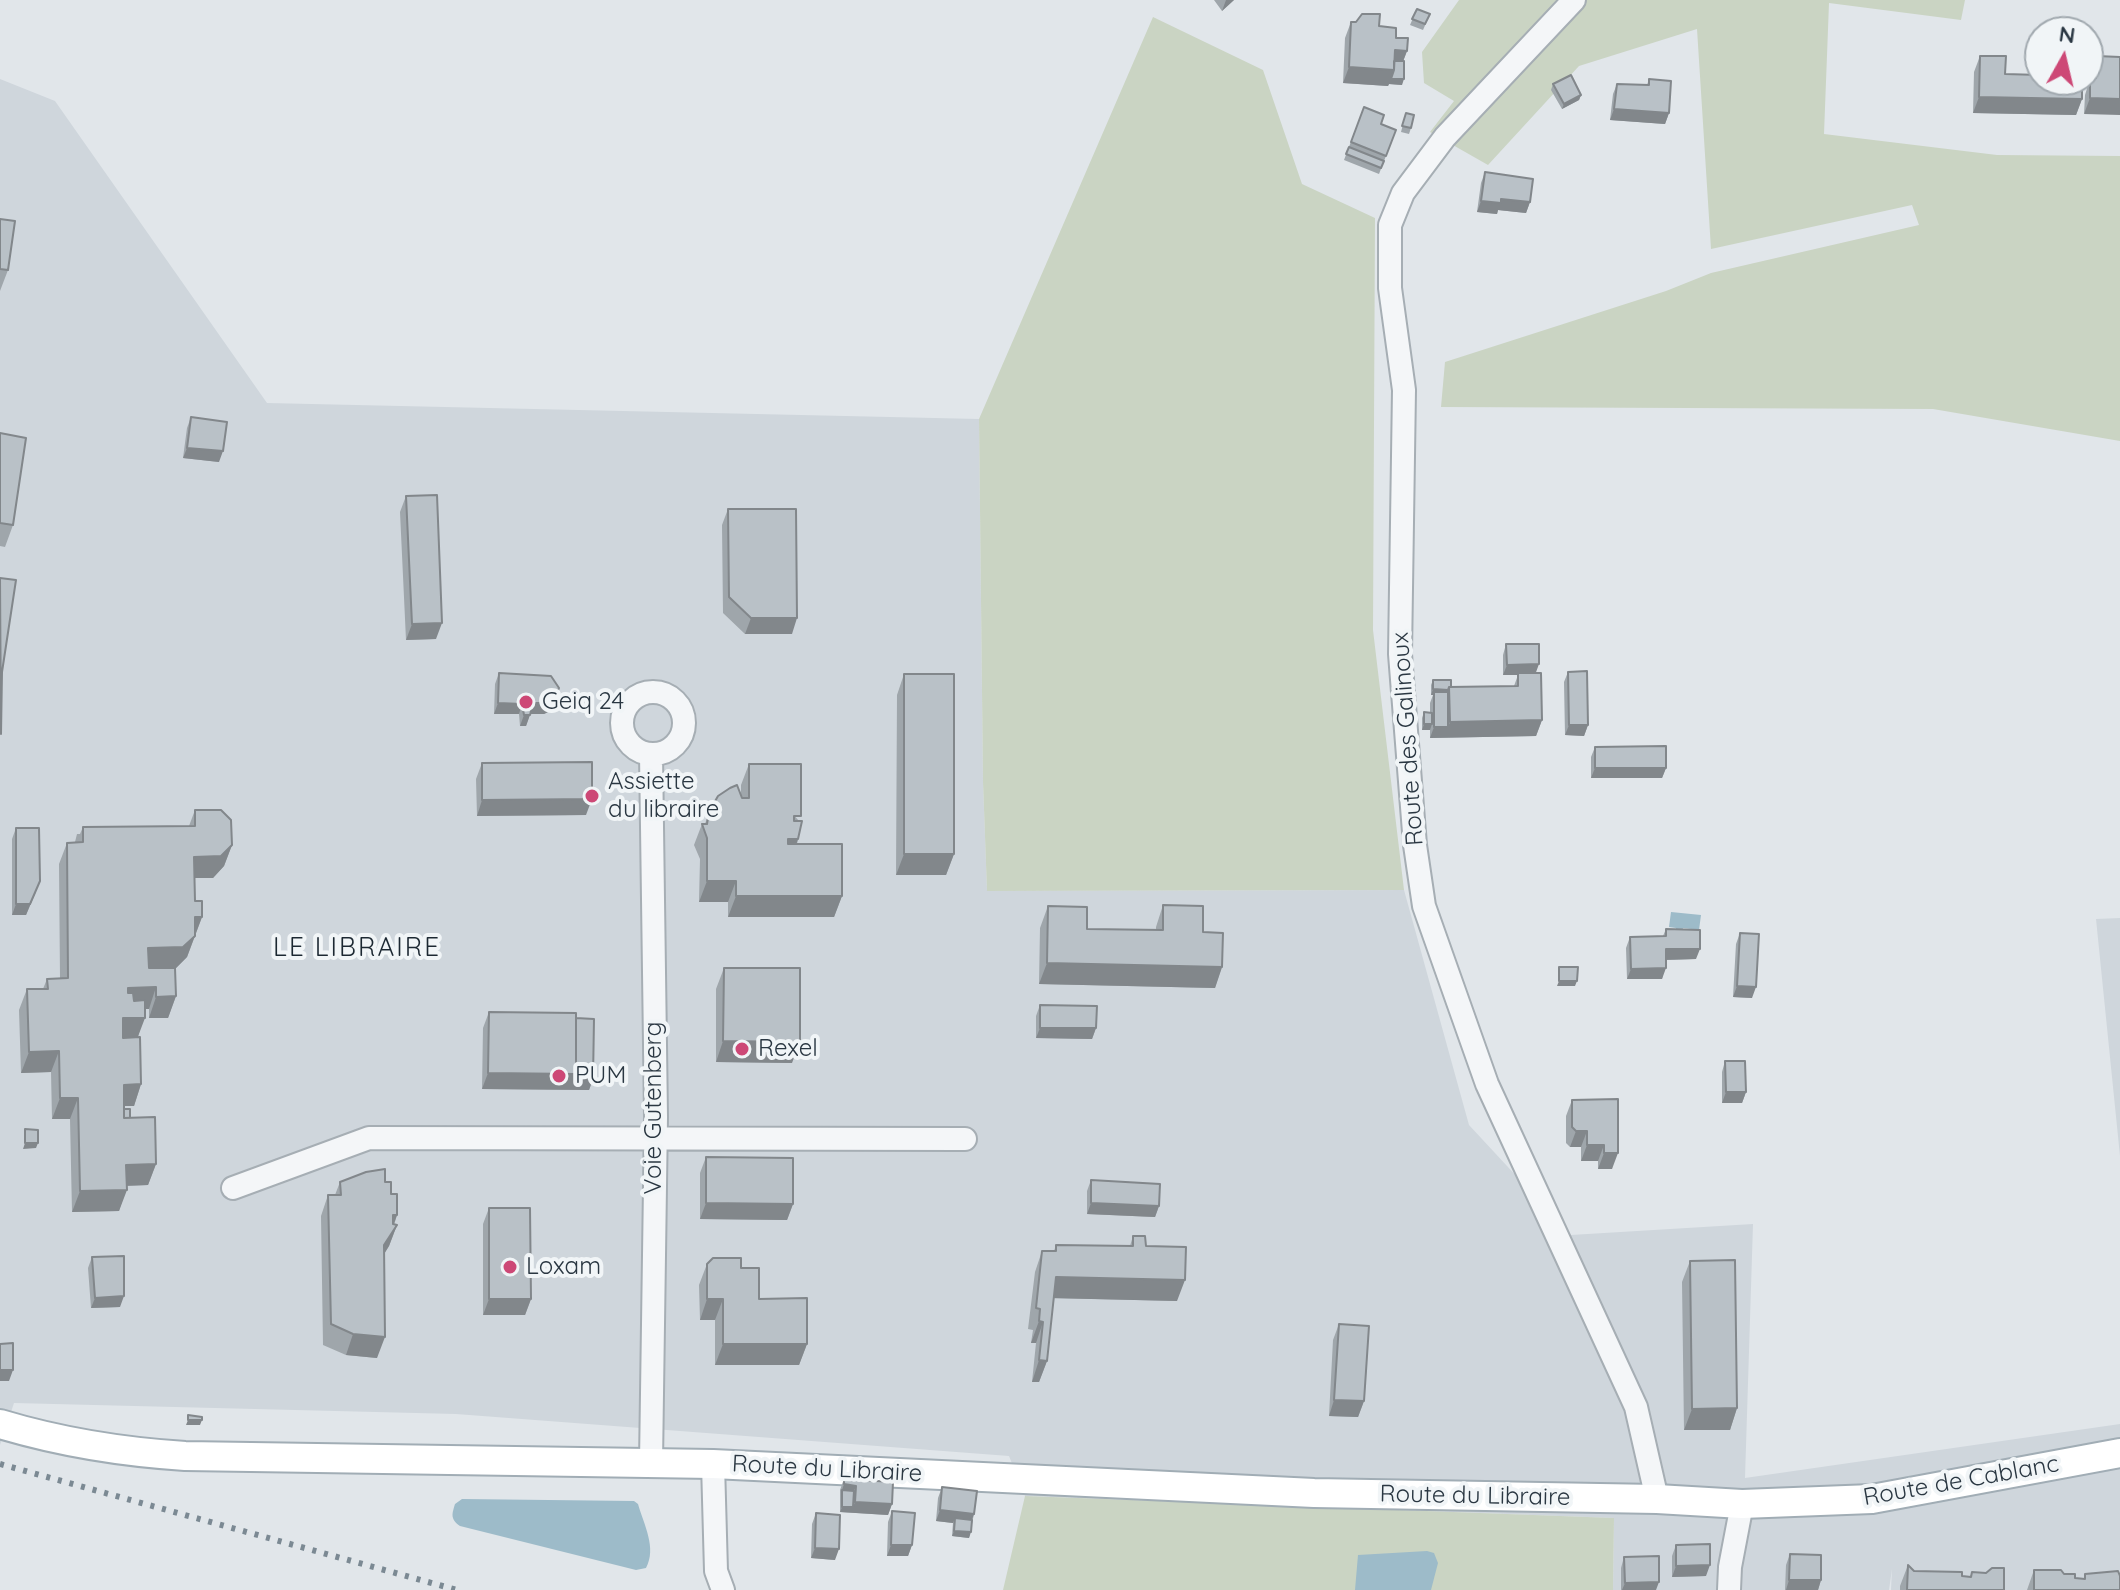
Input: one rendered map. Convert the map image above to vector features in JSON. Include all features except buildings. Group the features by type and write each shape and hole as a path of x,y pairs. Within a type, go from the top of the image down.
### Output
{"main road":[{"name":"Route du Libraire","path":"0,1424 94,1446 185,1456 651,1462 1314,1493 1657,1499"},
{"name":"Route de Cablanc","path":"1657,1499 1742,1504 1872,1499 2120,1453"}],"street":[{"name":"Route des Galinoux","path":"1574,0 1445,137 1403,193 1390,225 1390,288 1404,390 1400,654 1415,845 1424,906 1487,1084 1636,1407 1657,1499"},
{"name":"Voie Gutenberg","path":"651,754 656,1137 651,1462"},
{"path":"233,1188 369,1138 965,1139"},
{"path":"713,1464 716,1571 723,1590"},
{"path":"1729,1590 1730,1567 1742,1504"}],"shaded area":[{"path":"0,79 55,101 267,403 979,419 987,891 1404,890 1469,1125 1571,1235 1753,1224 1745,1478 2120,1424 2120,1590 1891,1590 1892,1569 1889,1590 1613,1590 1614,1518 1025,1496 1009,1456 456,1414 14,1403 0,1445"},
{"path":"2120,918 2120,1156 2096,919"}],"green space":[{"path":"1459,0 1965,0 1961,20 1829,3 1824,134 1997,155 2120,156 2120,441 1933,409 1441,407 1445,362 1666,291 1711,273 1919,225 1912,205 1711,249 1697,29 1579,66 1488,165 1430,132 1454,101 1424,83 1422,52"},
{"path":"1153,17 1263,70 1302,184 1375,218 1373,630 1404,890 987,891 979,419"},
{"path":"1025,1496 1614,1518 1613,1590 1003,1590"}],"water":[{"path":"1671,912 1701,915 1699,930 1683,928 1682,936 1676,935 1676,928 1669,927"},
{"path":"462,1499 634,1501 638,1504 648,1536 649,1560 646,1568 636,1570 460,1526 453,1519 453,1514 455,1504"},
{"path":"1434,1553 1438,1563 1431,1590 1355,1590 1358,1555"}],"railway":[{"path":"0,1464 457,1590"}],"place":[{"name":"Geiq 24","path":"526,702"},
{"name":"Assiette du libraire","path":"592,796"},
{"name":"Rexel","path":"742,1049"},
{"name":"PUM","path":"559,1076"},
{"name":"Loxam","path":"510,1267"}],"district":[{"name":"LE LIBRAIRE","path":"357,948"}]}
